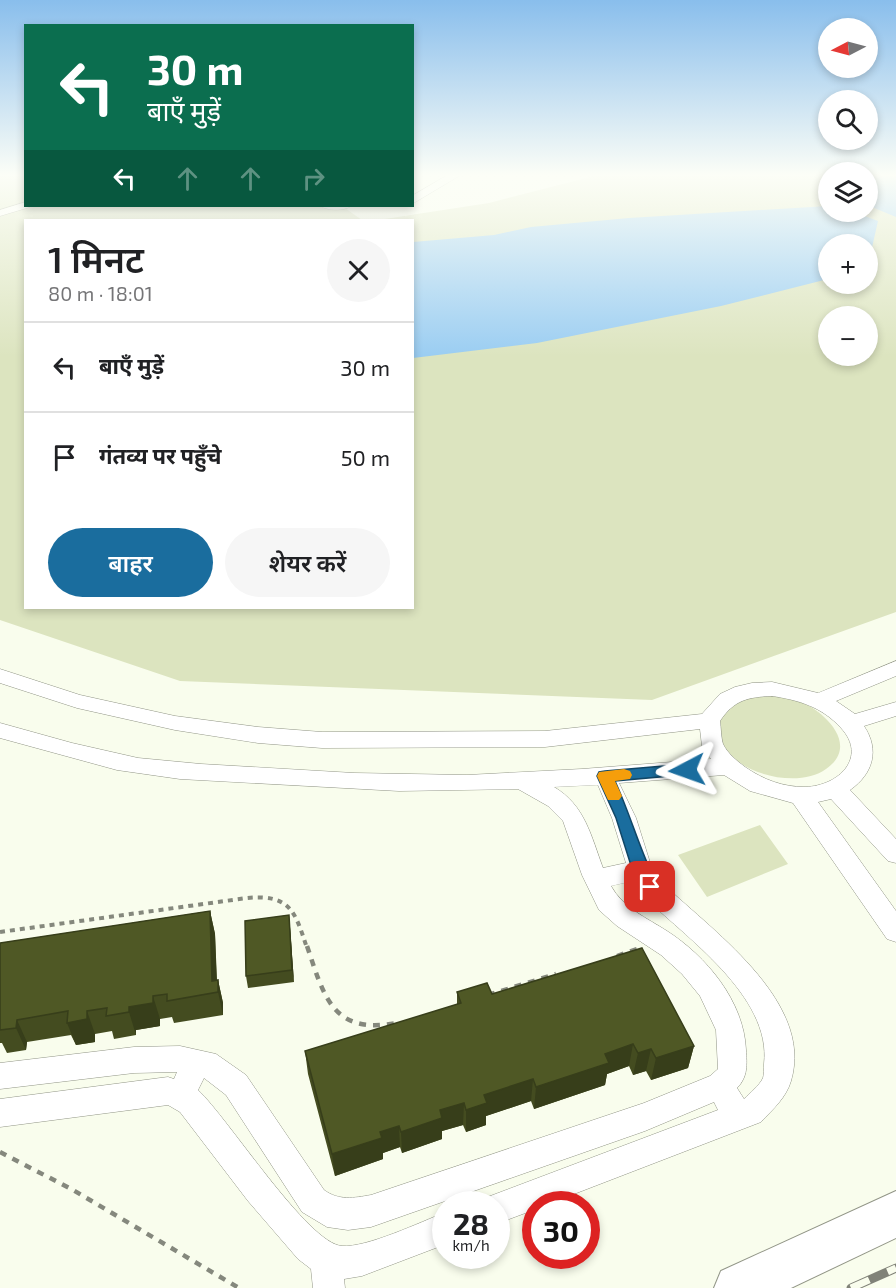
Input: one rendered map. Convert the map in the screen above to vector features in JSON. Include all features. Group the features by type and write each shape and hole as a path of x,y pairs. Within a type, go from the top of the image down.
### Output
{"main road":[{"path":"738,1288 889,1218"}],"street":[{"path":"819,700 896,668"},
{"path":"0,676 77,701 145,717 258,735 322,740 545,739 709,721"},
{"path":"762,688 791,690 819,700 841,714 856,732 863,754 856,774 836,789 820,794 800,795 765,788 749,781 729,767 713,746 709,721 717,707 736,694 762,688"},
{"path":"849,723 896,709"},
{"path":"0,730 118,762 207,773 358,781 463,783 521,781 729,767"},
{"path":"510,1204 751,1112 777,1081 778,1035 763,1000 731,963 650,887 641,870 624,818 605,776"},
{"path":"0,1076 134,1060 180,1059 206,1064 236,1085 313,1201 327,1211 348,1214 370,1211 645,1117 720,1086 732,1074 732,1042 725,1016 701,979 685,960 661,941 617,913 604,898 573,818 566,807 551,796 521,781"},
{"path":"836,789 864,822 896,854"},
{"path":"800,795 896,931"},
{"path":"597,879 641,870"},
{"path":"701,979 731,963"},
{"path":"181,1095 197,1062"},
{"path":"720,1086 738,1116"},
{"path":"0,1113 141,1093 168,1091 181,1095 190,1102 328,1274 344,1263 362,1260 432,1233"}],"path":[{"path":"0,932 236,899 273,897 286,903 295,914 324,998 331,1008 355,1023 364,1025 383,1026 401,1022"},
{"path":"613,957 661,941"},
{"path":"481,997 565,972"},
{"path":"0,1152 73,1191 239,1288"}],"green space":[{"path":"0,236 24,236 24,609 414,609 414,236 818,236 818,294 878,294 878,236 896,236 896,612 652,700 180,681 0,620"},
{"path":"754,694 790,697 816,710 834,728 839,738 840,749 836,759 826,769 801,778 770,776 742,764 723,745 718,718 726,707"},
{"path":"760,825 788,864 707,897 678,855"}],"water":[{"path":"481,236 818,236 818,282 721,306 537,343 414,358 414,242"}],"building":[{"path":"210,911 212,981 218,980 218,992 167,1001 167,994 153,996 153,1003 129,1007 129,1012 106,1016 107,1008 87,1011 87,1019 67,1023 68,1011 17,1020 16,1028 0,1030 0,943"},
{"path":"289,915 292,970 246,976 245,921"},
{"path":"642,948 694,1046 656,1058 651,1049 638,1053 633,1044 605,1054 609,1063 536,1087 533,1079 484,1095 487,1103 466,1110 464,1103 440,1110 442,1118 401,1132 399,1126 380,1132 382,1138 332,1154 305,1051 461,1003 457,992 487,983 492,994"}],"railway":[{"path":"851,1288 896,1268"}],"slow traffic":[{"path":"614,796 605,776 624,775"}],"route":[{"path":"650,887 642,875 624,818 605,776 687,770"}]}
